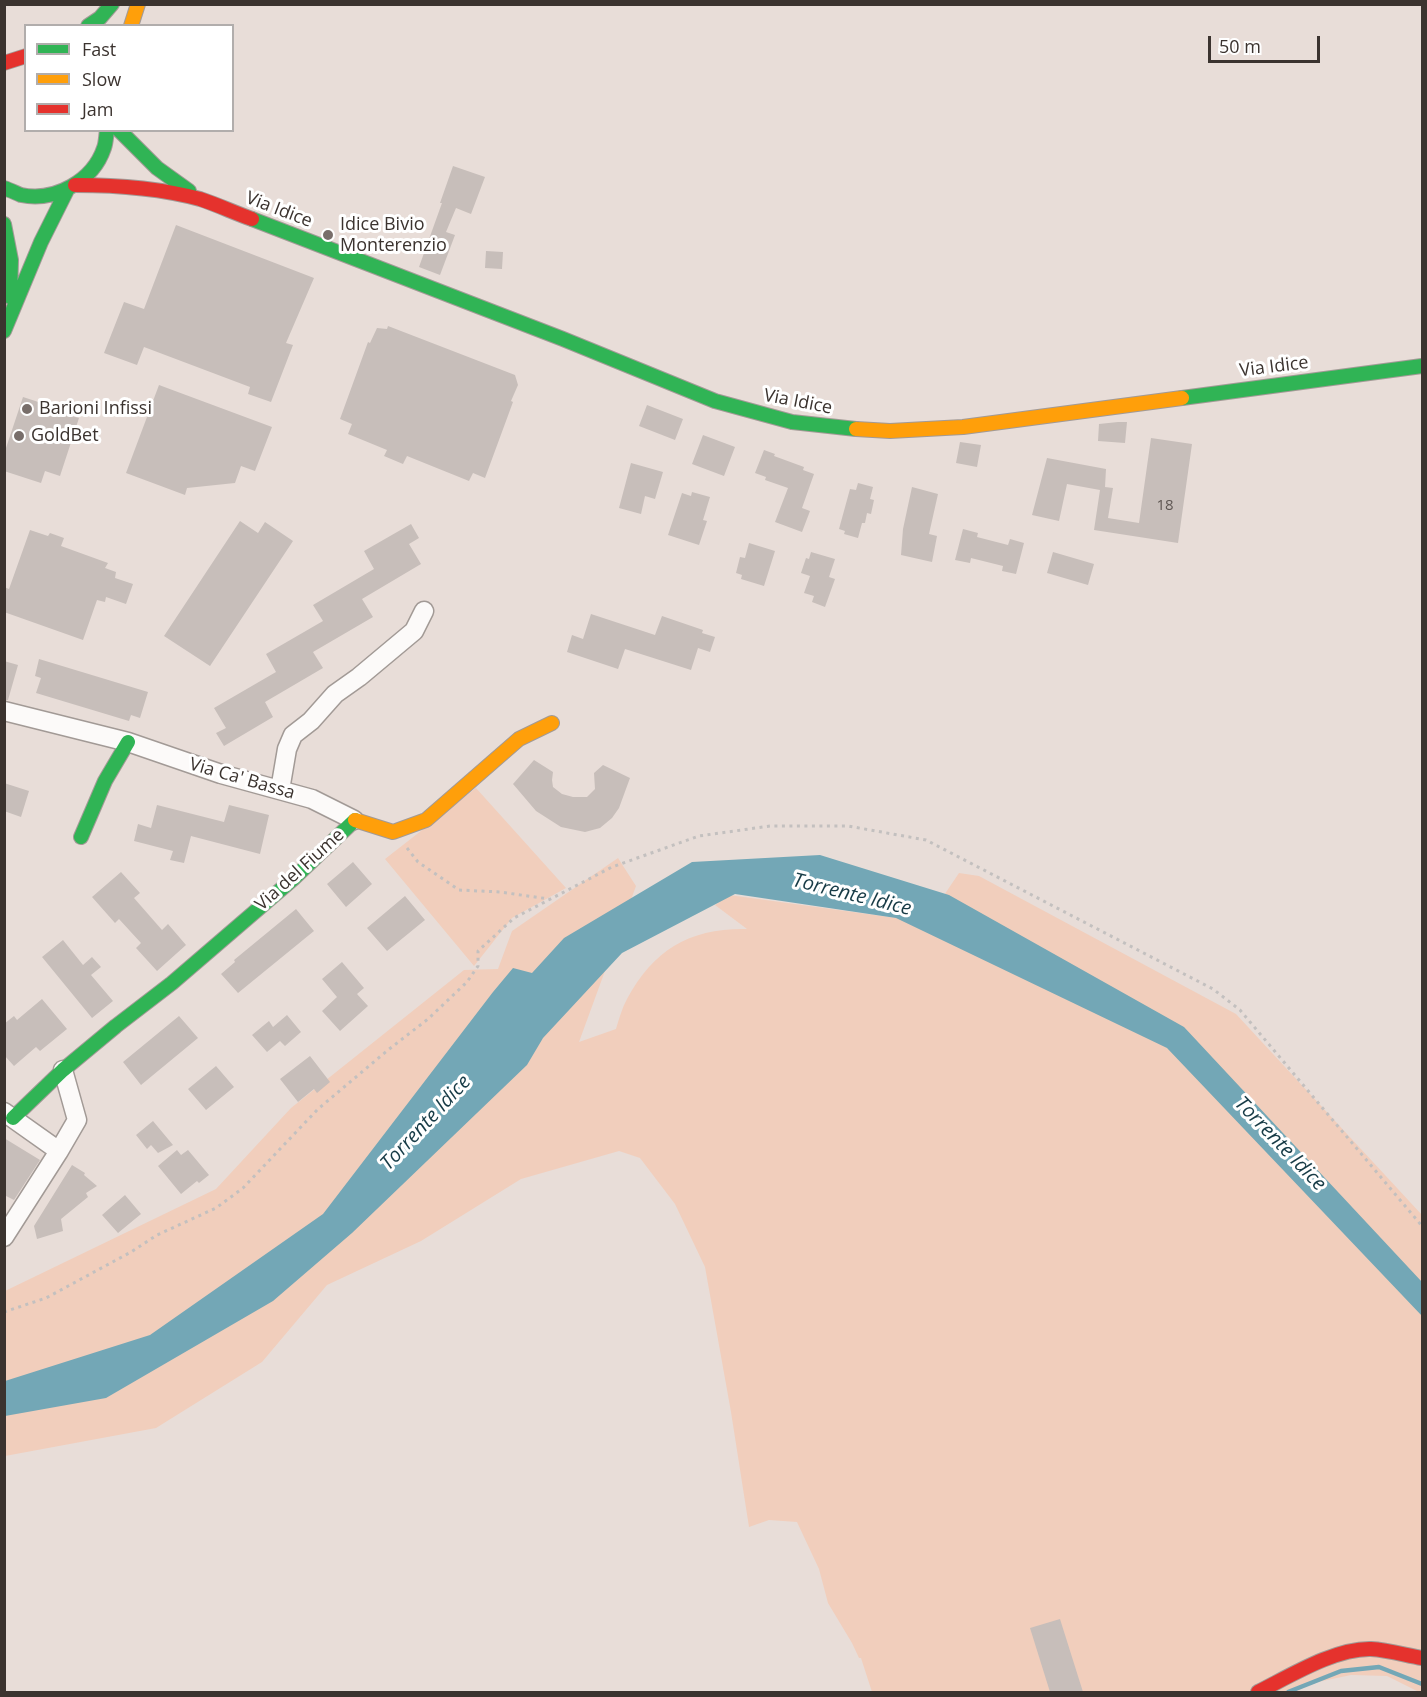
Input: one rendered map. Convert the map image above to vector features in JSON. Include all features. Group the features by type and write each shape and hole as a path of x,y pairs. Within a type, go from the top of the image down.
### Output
{"main road":[{"path":"91,24 100,18 112,4"},
{"path":"132,24 138,4"},
{"path":"4,63 24,57"},
{"path":"6,327 49,223 71,188 90,172 101,156 107,132"},
{"name":"Via Idice","path":"121,132 157,168 202,200"},
{"name":"Via Idice","path":"4,188 30,196 49,196 71,188 126,185 175,192 202,200 715,401 792,422 839,428 890,431 963,427 1422,366"},
{"path":"4,224 10,246 12,278 6,327"},
{"path":"393,832 426,820 519,739 552,723"},
{"path":"81,837 105,781 128,742"},
{"name":"Via del Fiume","path":"9,1115 116,1026 172,983 293,879 354,820 393,832"},
{"path":"1258,1692 1341,1654 1368,1648 1422,1659"}],"street":[{"path":"280,790 287,749 292,735 310,721 335,694 414,631 424,612"},
{"name":"Via Ca' Bassa","path":"4,711 128,742 220,774 312,799 354,820"},
{"path":"4,1237 77,1120 63,1070"},
{"name":"Via del Fiume","path":"9,1115 59,1151"}],"path":[{"path":"4,1312 46,1298 131,1252 157,1235 216,1208 243,1188 318,1109 429,1019 467,982 478,966 478,951 514,918 612,867 699,836 770,826 848,826 926,840 1213,990 1240,1010 1422,1226"},
{"path":"393,832 418,862 459,890 500,892 551,900"}],"shaded area":[{"path":"476,788 566,888 512,918 474,966 385,859"},
{"path":"618,858 636,886 579,1042 616,1029 625,1002 638,982 649,967 676,945 708,932 747,929 715,905 729,895 926,922 959,873 979,876 1236,1014 1422,1215 1422,1692 1387,1676 1351,1675 1313,1683 1294,1692 872,1692 861,1658 828,1603 819,1569 797,1522 769,1520 749,1527 705,1267 675,1204 640,1158 619,1151 521,1179 421,1241 327,1285 262,1362 156,1428 5,1456 5,1291 216,1189 291,1108 464,970 498,969 512,931"}],"water":[{"name":"Torrente Idice","path":"820,855 949,895 1184,1027 1422,1282 1422,1316 1167,1048 896,918 735,894 622,953 543,1038 527,1065 352,1233 273,1301 106,1398 5,1416 5,1381 150,1335 323,1214 513,968 532,973 564,938 692,862"}],"building":[{"path":"453,166 485,177 471,214 456,208 446,232 455,235 440,275 419,267"},
{"path":"176,225 314,278 286,343 293,345 271,402 248,394 250,387 144,347 137,365 104,353 124,302 144,309"},
{"path":"486,251 503,252 502,269 485,268"},
{"path":"388,326 515,375 518,385 485,478 473,473 469,481 407,456 403,464 384,456 387,450 348,434 352,424 340,419 368,342 370,343 377,328 387,329"},
{"path":"159,385 272,427 255,471 241,466 235,483 187,488 185,495 126,473"},
{"path":"23,397 66,411 65,414 79,418 60,476 45,471 41,483 4,471 4,454"},
{"path":"647,405 683,419 675,440 639,426"},
{"path":"1127,422 1125,443 1098,441 1099,424"},
{"path":"703,435 735,447 724,476 692,464"},
{"path":"1151,438 1192,444 1178,543 1094,530 1100,490 1067,484 1059,521 1032,515 1047,458 1106,469 1105,487 1113,488 1108,518 1139,523"},
{"path":"960,442 981,445 977,467 956,463"},
{"path":"764,450 804,467 803,470 814,474 802,508 810,511 802,532 775,522 788,488 765,480 766,477 755,473"},
{"path":"631,463 663,472 655,499 645,496 641,514 619,508"},
{"path":"858,483 873,487 870,499 874,500 871,514 867,513 858,538 844,534 845,531 839,529 850,489 856,490"},
{"path":"912,487 938,494 929,534 937,536 932,562 901,555 903,529"},
{"path":"692,492 710,497 703,520 707,521 699,545 668,535 682,493 691,496"},
{"path":"240,521 258,533 265,522 293,541 210,666 164,636"},
{"path":"411,524 419,538 409,544 421,564 362,599 373,617 313,652 323,668 265,702 273,717 224,746 216,733 226,728 214,708 276,672 266,654 323,621 313,605 374,569 364,551"},
{"path":"963,529 978,533 977,537 1008,545 1010,539 1024,543 1016,574 1002,571 1003,566 971,558 970,563 955,560"},
{"path":"30,530 64,538 61,546 108,563 105,568 116,572 115,578 133,584 126,604 106,597 105,602 97,600 83,640 4,612 4,587 9,589"},
{"path":"749,543 775,551 764,586 741,579 742,575 736,573 740,557 745,558"},
{"path":"811,552 835,559 829,577 835,579 825,607 812,602 814,596 804,593 810,576 801,573 806,558 809,559"},
{"path":"1053,552 1094,564 1088,585 1047,573"},
{"path":"591,614 655,635 662,616 703,630 702,633 715,637 710,652 698,648 691,670 625,649 618,669 567,652 572,635 583,639"},
{"path":"39,659 148,692 140,718 131,715 129,721 36,693 41,678 35,676"},
{"path":"4,661 18,665 8,700 4,700"},
{"path":"534,760 553,772 553,787 562,794 573,797 587,797 595,789 594,773 603,765 630,778 619,808 612,818 600,828 585,832 561,827 536,811 513,784"},
{"path":"4,783 29,791 21,817 4,811"},
{"path":"157,805 224,822 229,805 269,815 260,854 191,836 184,863 170,860 173,851 134,841 138,824 151,828"},
{"path":"353,862 372,884 346,907 327,884"},
{"path":"121,872 140,893 134,898 162,930 168,924 186,945 157,971 136,948 141,943 119,919 115,923 92,897"},
{"path":"405,896 425,920 387,951 367,928"},
{"path":"296,909 314,931 238,993 221,974 235,962 234,960"},
{"path":"63,940 83,965 92,957 101,967 91,975 113,1001 92,1018 42,957"},
{"path":"342,962 364,988 357,994 368,1006 340,1031 322,1011 337,997 322,979"},
{"path":"42,999 67,1029 40,1051 36,1047 14,1066 4,1055 4,1024 14,1016 17,1020"},
{"path":"287,1015 301,1032 285,1046 280,1041 267,1052 252,1035 269,1021 273,1027"},
{"path":"179,1016 198,1038 141,1085 123,1062"},
{"path":"310,1056 330,1082 317,1093 314,1089 298,1102 280,1079"},
{"path":"216,1066 234,1087 206,1110 188,1089"},
{"path":"153,1121 173,1145 158,1153 151,1145 147,1149 136,1135"},
{"path":"4,1138 40,1160 14,1200 4,1195"},
{"path":"177,1150 181,1155 188,1150 209,1175 181,1194 158,1166"},
{"path":"72,1165 85,1173 84,1175 97,1186 86,1193 88,1197 61,1219 63,1231 37,1239 34,1226"},
{"path":"125,1195 141,1214 118,1233 102,1215"},
{"path":"1060,1619 1083,1692 1050,1692 1030,1628"}],"waterway":[{"path":"1288,1692 1341,1671 1379,1667 1422,1684"}],"traffic: fast":[{"path":"91,24 100,18 112,4"},
{"path":"4,188 21,195 34,196 59,192 71,186 82,179 99,160 105,146 107,132"},
{"path":"121,132 157,168 189,191"},
{"path":"4,331 41,242 67,190"},
{"path":"252,219 563,339 715,401 792,422 856,429"},
{"path":"4,224 11,260 10,297"},
{"path":"1182,398 1422,366"},
{"path":"81,837 105,781 128,742"},
{"path":"13,1118 63,1070 172,983 293,879 355,820"}],"traffic: slow":[{"path":"132,24 138,4"},
{"path":"856,429 890,431 963,427 1182,398"},
{"path":"355,820 393,832 426,820 519,739 552,723"}],"traffic: jam":[{"path":"4,63 24,57"},
{"path":"75,185 169,192 200,199 252,219"},
{"path":"1258,1692 1313,1664 1357,1650 1390,1651 1422,1658"}],"place":[{"name":"Idice Bivio Monterenzio","path":"328,235"},
{"name":"Barioni Infissi","path":"27,409"},
{"name":"GoldBet","path":"19,436"}]}
